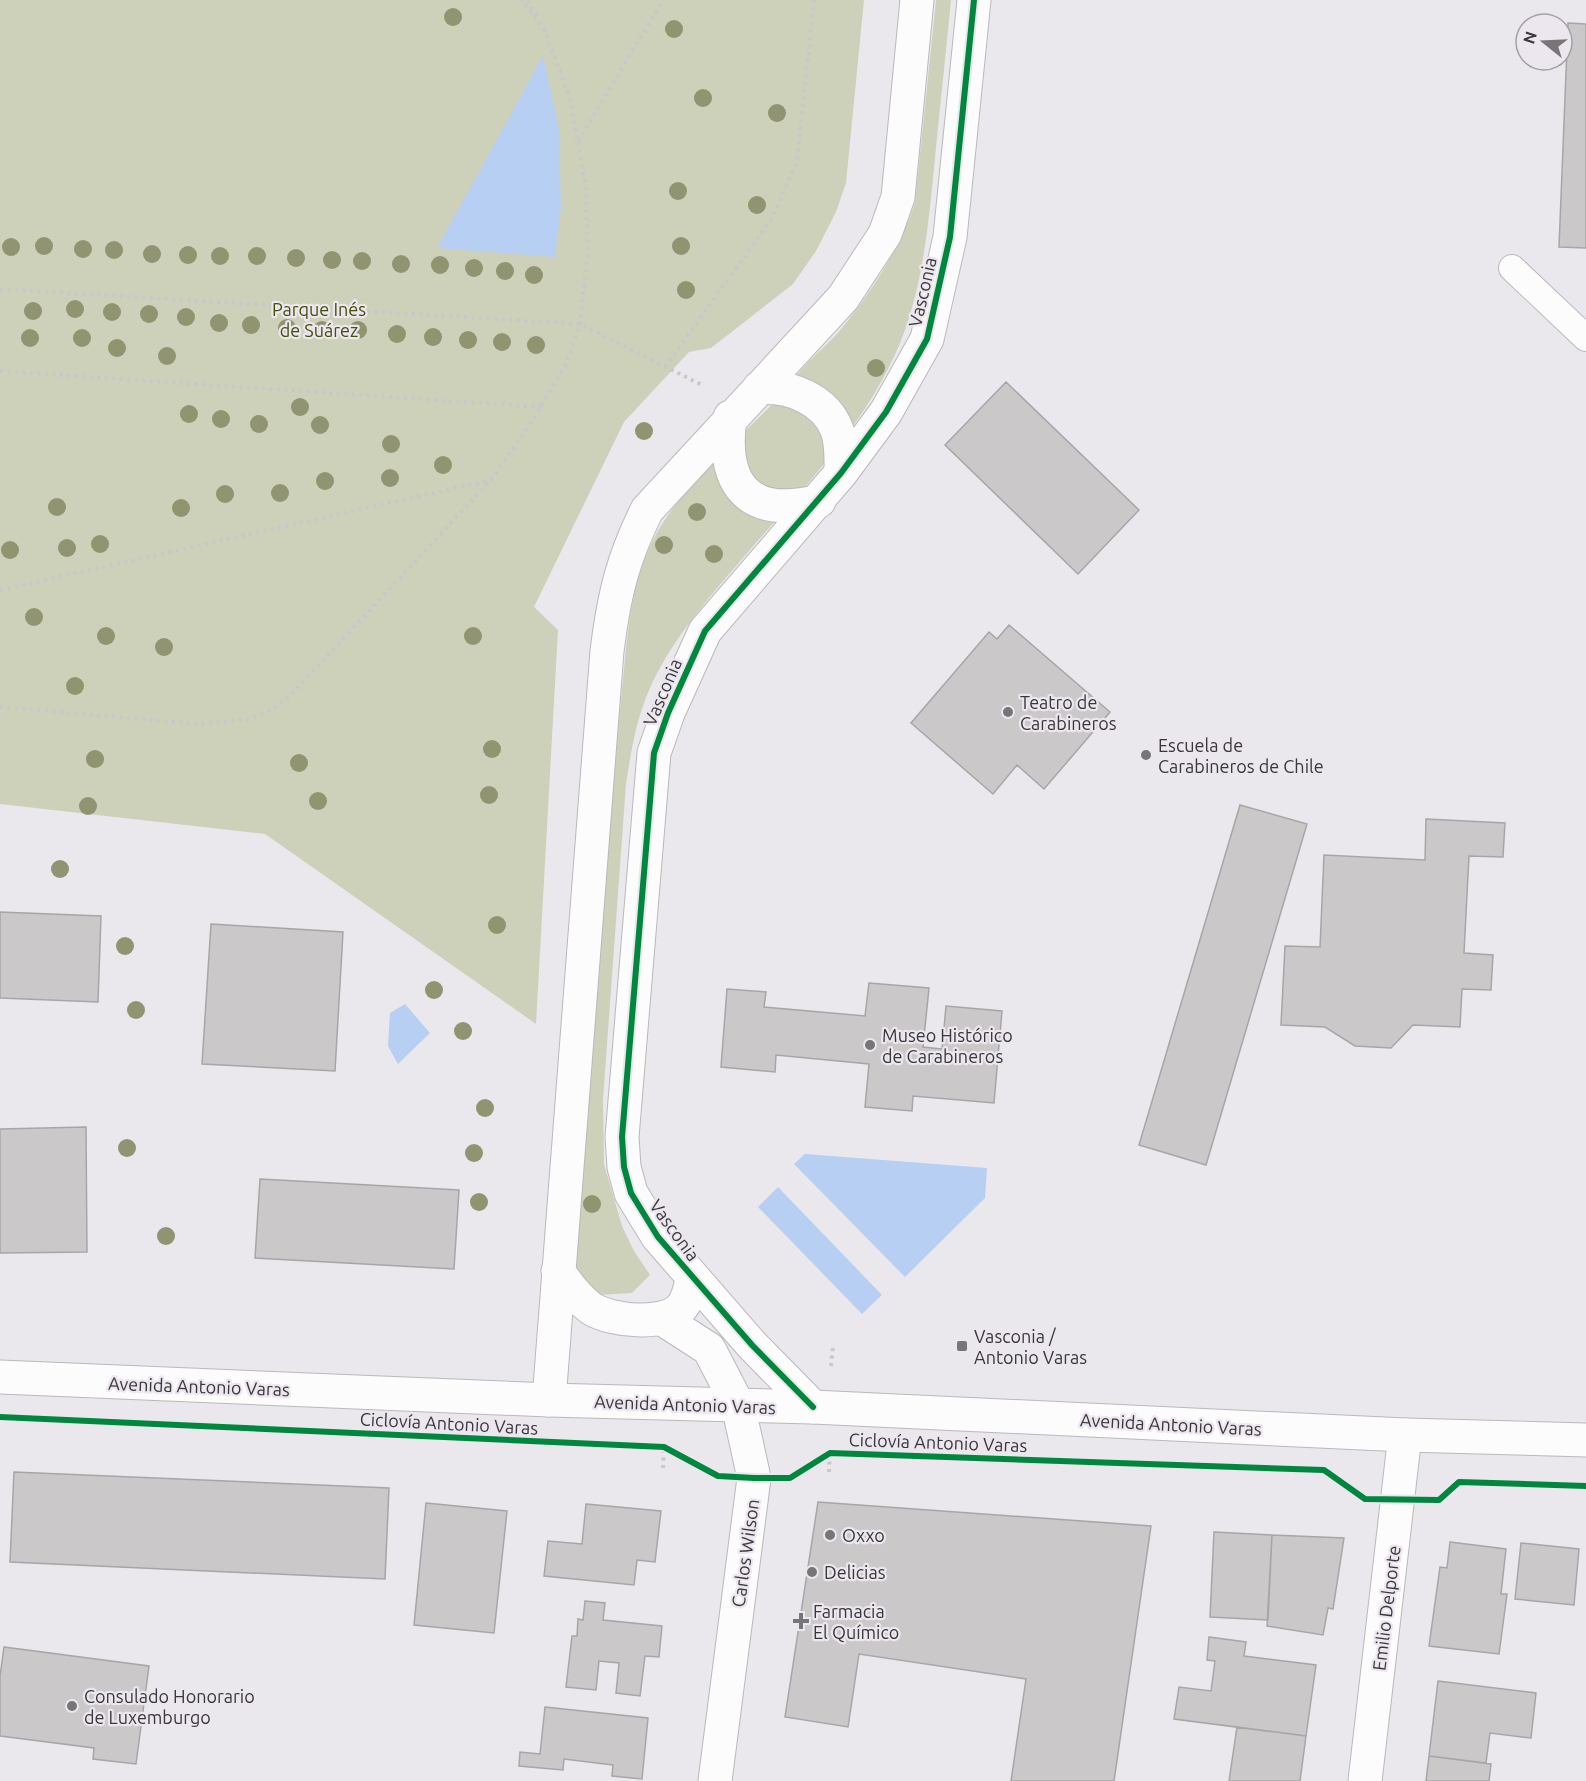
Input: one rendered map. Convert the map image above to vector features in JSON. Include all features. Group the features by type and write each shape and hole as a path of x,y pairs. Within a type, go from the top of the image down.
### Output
{"street":[{"path":"549,1400 606,663 616,585 629,546 647,510 848,291 885,234 898,197 917,0"},
{"name":"Vasconia","path":"813,1407 692,1279 642,1214 631,1193 624,1167 622,1137 654,753 668,713 705,631 842,473 886,412 927,339 950,237 974,0"},
{"path":"819,501 788,507 770,506 754,499 740,487 732,472 728,455 744,403 771,387 803,395 829,415 837,431 842,473"},
{"path":"558,1271 578,1297 606,1316 664,1320"},
{"name":"Vasconia","path":"664,1320 681,1309 688,1297 692,1279"},
{"name":"Carlos Wilson","path":"664,1320 709,1349 738,1406 754,1478 715,1781"},
{"name":"Avenida Antonio Varas","path":"0,1377 549,1400 813,1407 1405,1435 1586,1440"},
{"name":"Emilio Delporte","path":"1365,1781 1405,1435"}],"lane":[{"path":"1512,268 1586,338"}],"path":[{"path":"521,0 544,29"},
{"path":"0,707 199,724 249,719 269,711 289,697 492,480 541,407 566,364 579,324 588,250 585,184 570,98 544,29 528,0"},
{"path":"578,142 663,0"},
{"path":"665,367 773,216 797,161 814,0"},
{"path":"0,289 579,324 744,403"},
{"path":"0,371 541,407"},
{"path":"0,590 492,480"},
{"path":"829,1472 830,1444"},
{"path":"652,1447 664,1448 673,1452"}],"green space":[{"name":"Parque Inés de Suárez","path":"0,0 864,0 846,183 836,212 816,251 793,284 711,348 689,352 624,422 534,607 558,630 536,1024 265,834 0,804"},
{"path":"936,0 951,0 932,185 922,266 909,319 899,344 874,395 840,444 680,636 650,688 638,724 626,784 603,1100 604,1164 622,1226 634,1251 650,1275 632,1293 598,1295 571,1270 625,658 630,616 639,575 655,536 682,497 697,479 765,412 837,333 864,299 893,253 915,203"}],"water":[{"path":"543,56 559,129 561,207 555,257 437,248"},
{"path":"405,1004 430,1033 398,1064 388,1046 390,1013"},
{"path":"805,1154 987,1168 985,1198 905,1277 794,1164"},
{"path":"778,1187 882,1295 862,1314 758,1207"}],"building":[{"path":"1574,23 1586,24 1586,248 1559,247 1566,72 1574,72"},
{"path":"1006,382 1139,510 1078,574 945,445"},
{"path":"1009,625 1110,712 1044,789 1017,765 993,794 911,723 989,632 997,639"},
{"path":"1240,805 1307,824 1206,1165 1139,1145"},
{"path":"1426,819 1505,823 1503,857 1469,856 1464,953 1493,955 1491,990 1462,989 1460,1027 1413,1025 1391,1048 1355,1046 1325,1027 1281,1025 1285,946 1320,947 1324,855 1425,860"},
{"path":"0,912 101,916 98,1002 0,998"},
{"path":"211,924 343,932 335,1071 202,1064"},
{"path":"869,983 929,988 923,1047 942,1049 946,1006 1002,1011 994,1103 913,1096 912,1111 865,1107 869,1064 776,1055 775,1072 721,1067 727,989 766,992 764,1007 865,1016"},
{"path":"86,1127 87,1252 0,1253 0,1129"},
{"path":"260,1179 459,1190 454,1269 255,1258"},
{"path":"14,1472 389,1488 385,1579 10,1562"},
{"path":"818,1502 1151,1526 1114,1781 1011,1781 1026,1679 859,1654 848,1727 785,1717"},
{"path":"426,1503 507,1511 494,1633 414,1625"},
{"path":"586,1504 661,1511 655,1562 637,1560 634,1585 544,1576 548,1541 582,1544"},
{"path":"1214,1532 1272,1535 1268,1620 1210,1617"},
{"path":"1272,1535 1344,1538 1333,1609 1328,1608 1323,1635 1267,1626"},
{"path":"1450,1542 1506,1549 1501,1594 1507,1594 1499,1654 1429,1646 1440,1567 1447,1568"},
{"path":"1521,1543 1579,1549 1574,1605 1515,1599"},
{"path":"585,1601 605,1603 603,1620 662,1626 659,1657 645,1656 640,1696 616,1693 619,1663 599,1661 596,1690 566,1687 572,1636 577,1636 578,1619 583,1620"},
{"path":"1209,1637 1246,1642 1244,1656 1316,1665 1306,1736 1174,1719 1179,1687 1211,1691 1215,1661 1207,1660"},
{"name":"Consulado Honorario de Luxemburgo","path":"4,1647 149,1666 136,1764 93,1759 94,1748 0,1736 0,1676"},
{"path":"1438,1681 1536,1693 1531,1738 1490,1733 1486,1763 1429,1756"},
{"path":"545,1707 648,1718 642,1779 612,1776 613,1765 564,1759 563,1770 519,1766 520,1752 540,1754"},
{"path":"1237,1727 1306,1736 1300,1781 1229,1781"},
{"path":"1429,1756 1491,1764 1489,1781 1426,1781"}],"cycle path":[{"path":"813,1407 752,1345 658,1237 631,1193 624,1167 622,1137 654,753 668,713 705,631 841,473 886,412 927,339 950,237 974,0"},
{"name":"Ciclovía Antonio Varas","path":"0,1417 664,1447 718,1476 754,1478 790,1478 830,1453 1324,1470 1365,1499 1439,1500 1459,1482 1586,1486"}],"place":[{"name":"Teatro de Carabineros","path":"1008,712"},
{"name":"Escuela de Carabineros de Chile","path":"1146,755"},
{"name":"Museo Histórico de Carabineros","path":"870,1045"},
{"name":"Vasconia / Antonio Varas","path":"962,1346"},
{"name":"Oxxo","path":"830,1535"},
{"name":"Delicias","path":"812,1572"},
{"name":"Farmacia El Químico","path":"801,1621"},
{"name":"Consulado Honorario de Luxemburgo","path":"72,1706"}]}
